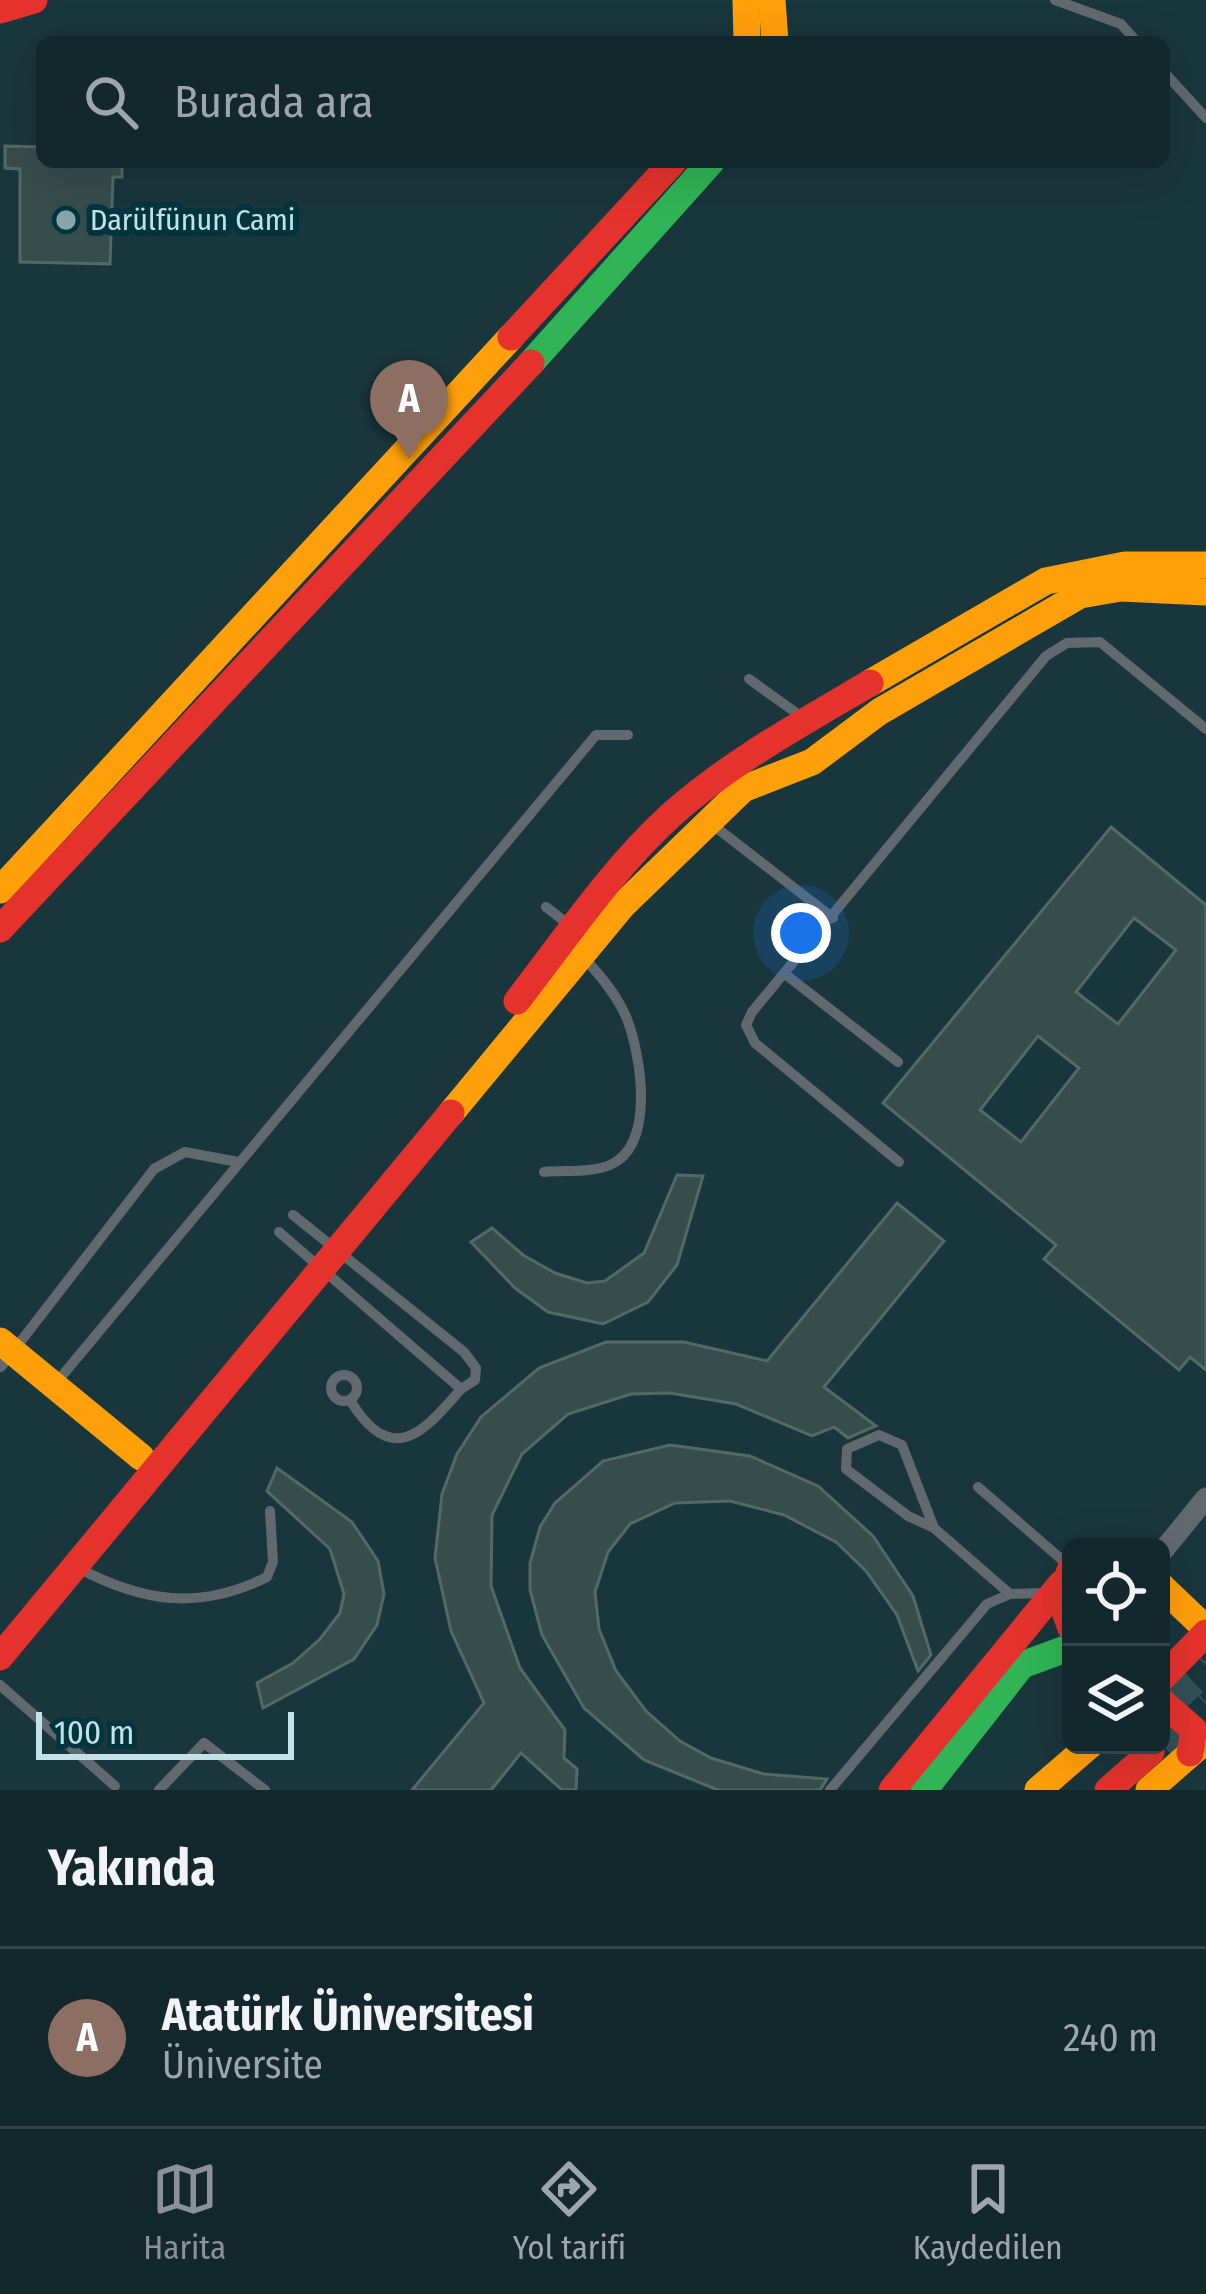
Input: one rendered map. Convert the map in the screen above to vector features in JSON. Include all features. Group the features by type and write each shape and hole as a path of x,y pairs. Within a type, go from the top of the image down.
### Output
{"main road":[{"path":"0,10 34,0"},
{"path":"746,0 747,36"},
{"path":"772,0 775,36"},
{"path":"0,890 667,168"},
{"path":"0,929 586,304 706,168"},
{"path":"0,1657 578,942 647,841 694,797 1046,581 1108,567 1206,565"},
{"path":"578,942 743,789 812,760 879,712 1080,595 1121,588 1206,592"},
{"path":"810,722 825,740 812,760"},
{"path":"785,737 812,760"},
{"path":"0,1625 134,1465 325,1252"},
{"path":"3,1356 134,1465"},
{"path":"3,1356 53,1385 134,1465"},
{"path":"892,1790 1062,1580"},
{"path":"1170,1587 1206,1589"},
{"path":"1170,1595 1206,1631 1170,1670"},
{"path":"923,1790 1022,1665 1062,1650"},
{"path":"1170,1687 1206,1713"},
{"path":"1149,1790 1185,1755 1194,1730 1170,1706"},
{"path":"1038,1790 1080,1754"},
{"path":"1066,1790 1107,1754"},
{"path":"1108,1790 1185,1755"}],"street":[{"path":"1170,1541 1206,1498"}],"lane":[{"path":"1055,0 1121,24 1132,36"},
{"path":"1170,79 1206,118"},
{"path":"899,1162 754,1042 746,1025 1046,656 1067,643 1100,642 1206,729"},
{"path":"748,680 810,722"},
{"path":"781,706 785,737"},
{"path":"53,1385 596,734 628,735"},
{"path":"706,820 833,918"},
{"path":"544,1172 612,1165 631,1146 638,1127 638,1067 626,1018 578,942 546,907"},
{"path":"785,974 898,1062"},
{"path":"3,1356 154,1169 185,1152 238,1162"},
{"path":"292,1215 461,1389"},
{"path":"279,1232 325,1252 464,1352 476,1368 476,1380 461,1389 425,1431 406,1438 382,1432 350,1400"},
{"path":"934,1528 902,1445 879,1435 847,1449 846,1469 908,1516 934,1528 1010,1594"},
{"path":"978,1487 1062,1576"},
{"path":"76,1566 127,1594 202,1598 238,1591 267,1577 273,1562 270,1511"},
{"path":"830,1790 967,1625 995,1598 1062,1579"},
{"path":"0,1685 115,1786"},
{"path":"159,1790 205,1743 265,1790"}],"building":[{"name":"Darülfünun Cami","path":"5,146 36,147 36,168 122,168 122,177 113,177 110,264 20,262 20,169 5,168"},
{"path":"1111,827 1206,905 1206,1370 1190,1357 1179,1370 1044,1259 1056,1245 883,1103","holes":["1134,918 1176,950 1118,1024 1076,992","1038,1036 1079,1068 1021,1142 980,1110"]},
{"path":"677,1175 703,1176 677,1265 648,1302 603,1324 548,1312 515,1288 471,1242 492,1228 523,1255 555,1273 587,1283 605,1281 644,1253"},
{"path":"897,1203 944,1241 824,1387 876,1426 848,1438 834,1427 812,1436 736,1404 670,1393 631,1394 568,1414 522,1454 492,1515 491,1586 520,1668 565,1730 564,1758 577,1769 576,1790 562,1790 521,1753 491,1790 412,1790 484,1703 451,1631 435,1558 442,1494 457,1454 481,1417 539,1368 606,1342 684,1342 767,1361"},
{"path":"670,1445 750,1456 818,1486 873,1536 913,1596 931,1655 918,1671 897,1615 866,1571 836,1542 784,1515 730,1501 675,1503 630,1524 608,1552 595,1592 599,1629 616,1671 646,1711 680,1741 711,1758 764,1774 827,1779 820,1790 718,1790 644,1760 584,1708 542,1635 530,1590 530,1563 540,1527 555,1503 603,1461"},
{"path":"277,1468 352,1522 378,1561 384,1594 377,1625 354,1659 263,1708 257,1683 293,1663 320,1639 340,1613 344,1594 330,1549 267,1491"}],"tunnel":[{"path":"1170,1696 1206,1663"},
{"path":"1170,1735 1206,1702"}],"traffic: fast":[{"path":"531,363 706,168"},
{"path":"924,1790 1022,1665 1062,1650"}],"traffic: slow":[{"path":"746,0 747,36"},
{"path":"772,0 775,36"},
{"path":"0,890 511,337"},
{"path":"870,683 1046,581 1125,565 1206,565"},
{"path":"451,1113 623,905 743,789 812,762 879,712 1080,595 1121,588 1206,592"},
{"path":"0,1341 141,1457"},
{"path":"1170,1595 1206,1629"},
{"path":"1149,1790 1206,1740"},
{"path":"1038,1790 1080,1754"}],"traffic: jam":[{"path":"0,10 34,0"},
{"path":"511,337 667,168"},
{"path":"0,929 531,363"},
{"path":"517,1001 609,882 670,816 741,761 870,683"},
{"path":"0,1657 451,1113"},
{"path":"892,1790 1061,1584"},
{"path":"1062,1593 1062,1603"},
{"path":"1170,1670 1206,1633"},
{"path":"1170,1709 1194,1730 1190,1753"},
{"path":"1108,1790 1149,1754"}],"place":[{"name":"Darülfünun Cami","path":"66,220"},
{"name":"Atatürk Üniversitesi","path":"409,459"}]}
